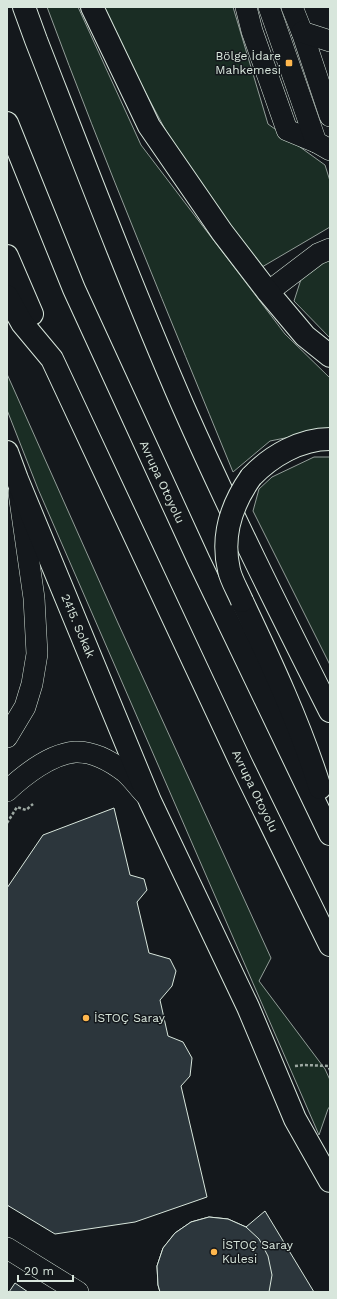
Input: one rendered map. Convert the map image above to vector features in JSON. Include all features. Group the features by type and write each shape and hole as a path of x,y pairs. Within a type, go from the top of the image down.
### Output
{"main road":[{"path":"24,7 126,269 183,406 269,592 330,711"},
{"path":"92,7 149,126 222,232 268,292 330,363"},
{"name":"Avrupa Otoyolu","path":"7,123 77,296 199,561 330,834"},
{"path":"7,256 22,294 52,359"},
{"name":"Avrupa Otoyolu","path":"7,296 22,323 52,359 241,763 330,945"},
{"path":"305,336 330,356"},
{"path":"330,439 323,439 304,444 285,451 268,460 251,477 241,491 234,506 229,523 226,543 226,555 229,572 273,668 308,751 323,797 330,834"},
{"name":"2415. Sokak","path":"7,452 12,479 150,801 248,1007 295,1119 330,1181"}],"street":[{"path":"246,7 252,31 287,130 323,146"},
{"path":"269,7 323,146"},
{"path":"292,7 329,111"},
{"path":"302,32 330,41"},
{"path":"268,292 318,254 330,249"},
{"path":"7,736 25,707 32,684 37,654 34,598 12,479"},
{"path":"7,791 27,774 54,758 75,752 92,754 114,764 127,773 150,801"},
{"path":"7,1248 78,1292"}],"path":[{"path":"7,823 17,807 26,810 33,804"},
{"path":"274,1070 304,1065 328,1066 330,1070"}],"green space":[{"path":"47,7 78,7 141,145 285,334 330,378 330,429 270,441 233,472 115,182"},
{"path":"103,7 233,7 268,124 325,165 330,181 330,227 262,267 191,178 108,22"},
{"path":"330,255 330,338 294,301 303,273"},
{"path":"7,374 118,623 271,958 259,981 325,1069 330,1080 330,1106 319,1135 38,489 7,410"},
{"path":"314,457 330,457 330,665 253,511 259,489 272,477"}],"building":[{"name":"İSTOÇ Saray","path":"114,808 130,875 144,879 147,890 137,902 149,953 170,959 176,971 172,986 160,1000 168,1036 183,1042 192,1058 190,1076 181,1086 207,1197 135,1222 55,1234 7,1205 7,888 43,835"},
{"name":"İSTOÇ Saray Kulesi","path":"265,1211 314,1292 160,1292 157,1266 163,1248 175,1233 191,1222 209,1217 228,1219 246,1227"},
{"name":"İSTOÇ Saray Kulesi","path":"209,1217 228,1219 246,1227 259,1239 268,1256 272,1275 269,1292 160,1292 157,1266 163,1248 175,1233 191,1222"},
{"path":"15,1283 28,1292 9,1292"}],"place":[{"name":"Bölge İdare Mahkemesi","path":"289,63"},
{"name":"İSTOÇ Saray","path":"86,1018"},
{"name":"İSTOÇ Saray Kulesi","path":"214,1252"}]}
